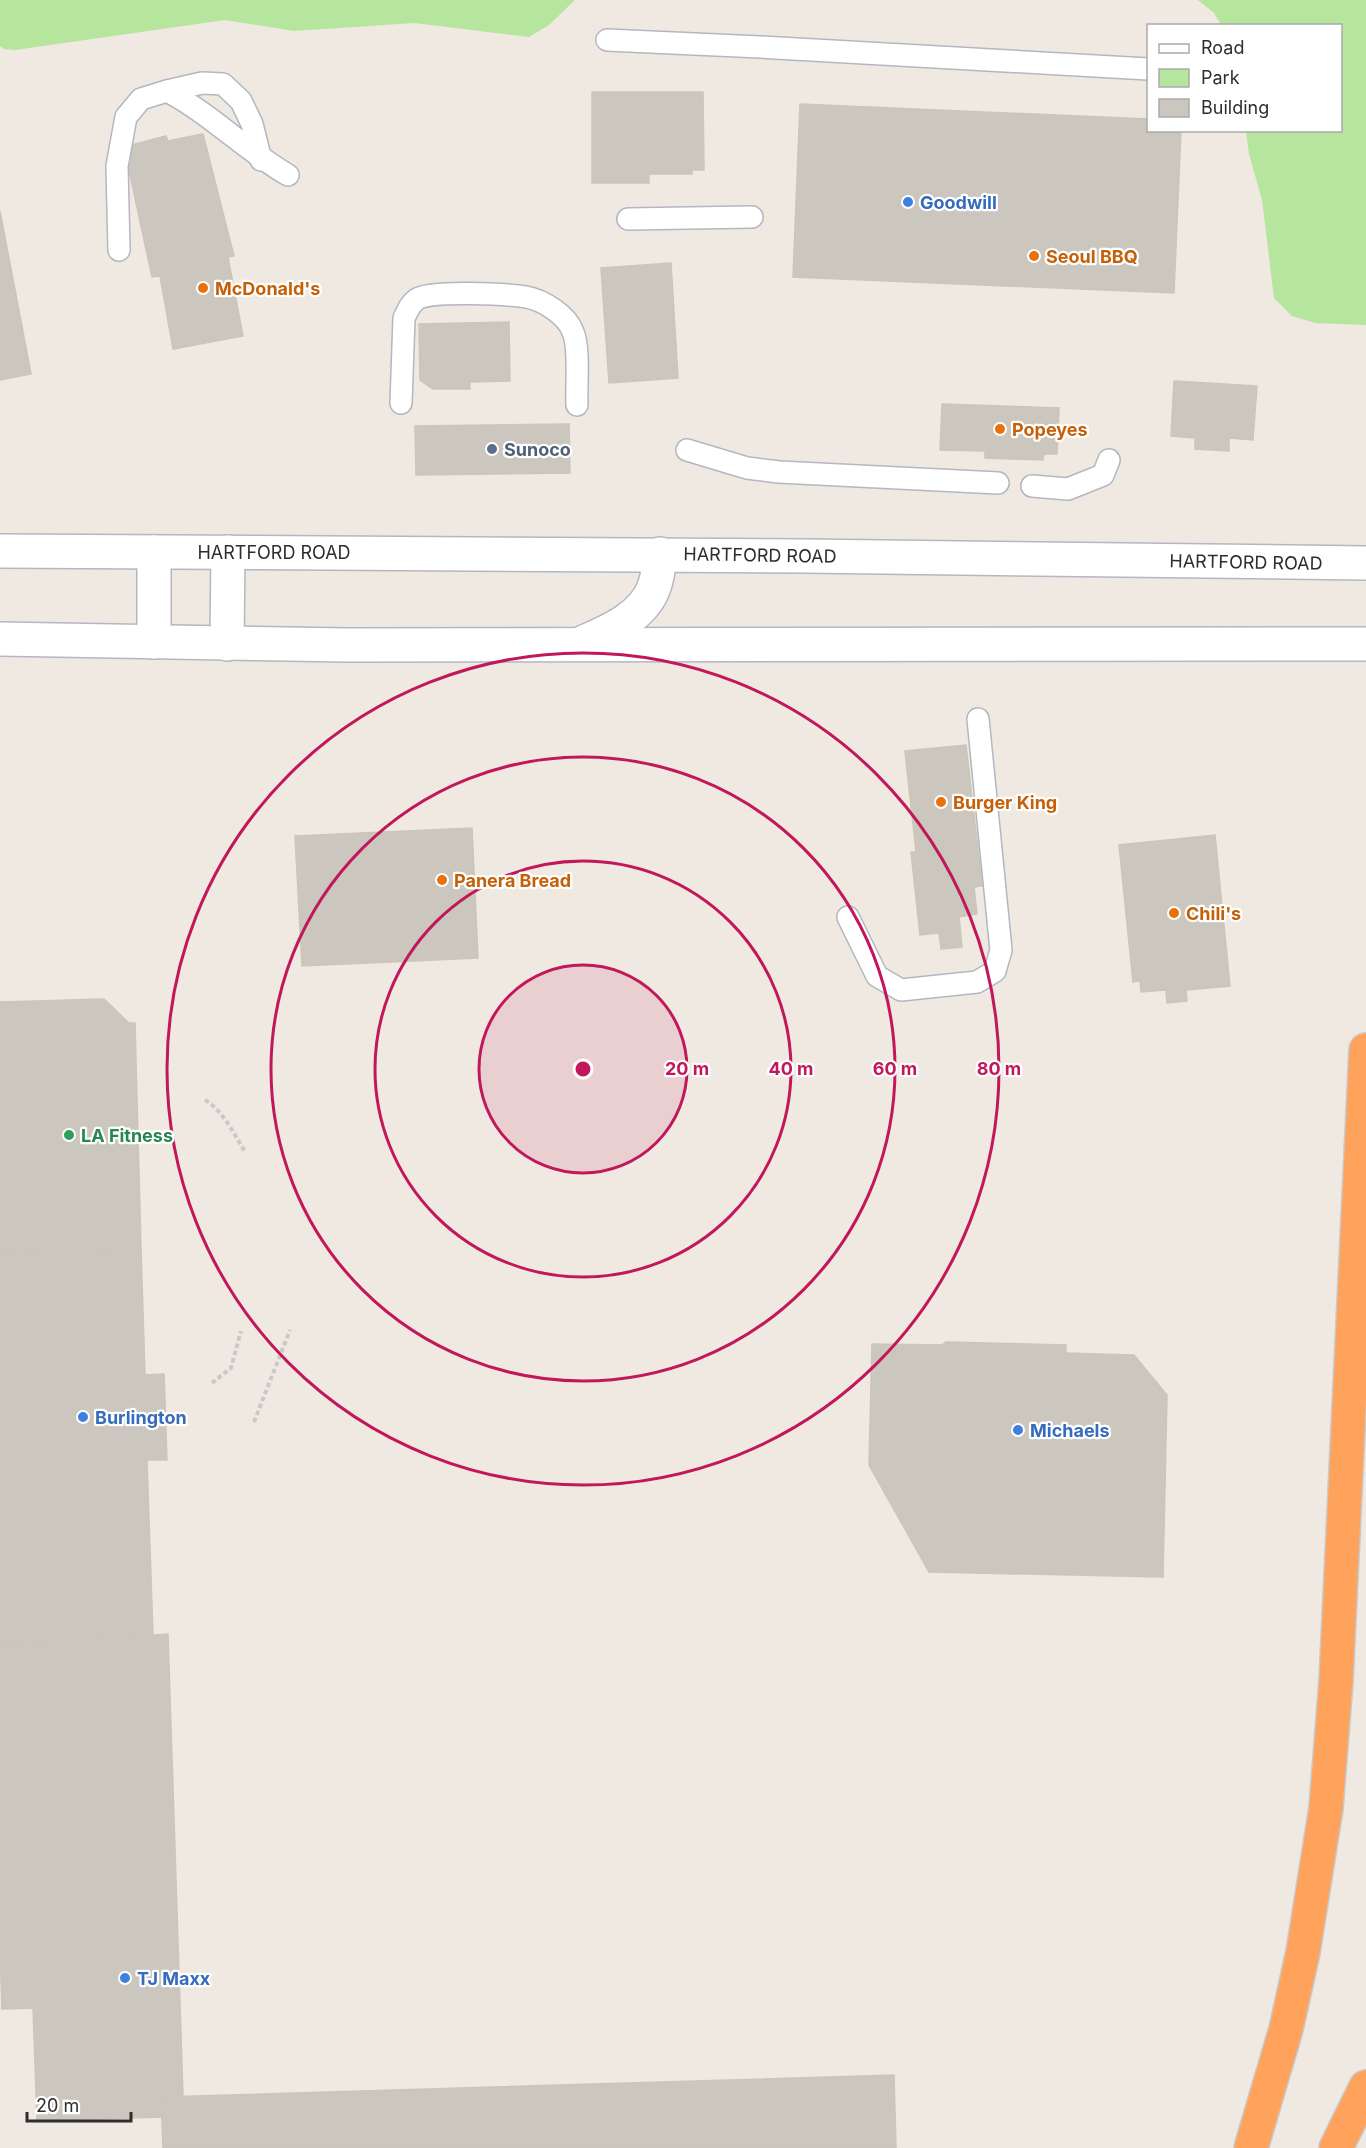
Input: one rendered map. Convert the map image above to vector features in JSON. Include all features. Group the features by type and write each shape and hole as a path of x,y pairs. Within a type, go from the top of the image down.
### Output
{"highway":[{"path":"1251,2148 1283,2040 1301,1963 1316,1882 1326,1808 1336,1681 1366,1050"},
{"path":"1336,2148 1366,2087"}],"main road":[{"name":"HARTFORD ROAD","path":"0,551 660,554 1366,563"},
{"path":"154,552 154,642"},
{"path":"227,644 228,552"},
{"path":"577,645 622,622 645,603 656,584 660,554"},
{"path":"0,639 227,644 1366,645"}],"lane":[{"path":"607,40 760,46 1147,69"},
{"path":"119,250 117,166 126,117 141,99 202,83 223,84 241,101 252,124 261,160"},
{"path":"167,91 191,103 261,160 288,175"},
{"path":"628,219 752,217"},
{"path":"401,403 404,318 409,307 427,295 454,294 527,297 549,306 573,331 577,405"},
{"path":"687,450 747,468 779,472 998,483"},
{"path":"1032,486 1068,489 1103,475 1109,460"},
{"path":"848,917 877,976 902,990 977,982 995,971 1001,950 978,719"}],"path":[{"path":"205,1100 213,1104 221,1113 246,1153"},
{"path":"254,1422 290,1330"},
{"path":"212,1383 231,1368 241,1331"}],"green space":[{"path":"0,0 575,0 549,25 529,37 414,23 294,31 225,20 15,50 4,49 0,46"},
{"path":"1198,0 1366,0 1366,325 1315,323 1292,316 1274,298 1262,200 1249,154 1246,132 1342,132 1342,24 1220,24 1214,13"}],"building":[{"path":"592,92 703,92 704,170 692,170 692,174 649,174 649,183 592,183"},
{"path":"800,104 1147,119 1147,132 1181,132 1174,293 793,277"},
{"path":"203,134 234,256 228,257 243,336 173,349 160,276 152,277 124,147 166,136 168,141"},
{"path":"0,211 31,374 0,380"},
{"path":"671,263 678,378 609,383 601,268"},
{"path":"509,322 510,381 470,382 470,389 433,389 420,380 419,324"},
{"path":"1174,381 1257,386 1253,440 1229,438 1229,451 1195,449 1195,438 1171,436"},
{"name":"Popeyes","path":"942,404 1059,408 1057,454 1044,454 1043,460 985,458 985,451 940,450"},
{"name":"Sunoco","path":"569,424 570,473 416,475 415,426"},
{"name":"Burger King","path":"966,745 980,867 985,866 987,885 974,887 977,914 959,917 962,947 941,949 939,933 920,935 911,852 916,852 905,751"},
{"path":"472,828 478,958 302,966 295,836"},
{"name":"Chili's","path":"1215,835 1230,986 1186,990 1187,1001 1167,1003 1166,990 1141,992 1140,981 1133,982 1119,845"},
{"name":"LA Fitness","path":"104,999 129,1023 135,1023 141,1248 0,1252 0,1002"},
{"name":"Burlington","path":"141,1248 145,1375 164,1374 167,1460 147,1460 153,1635 0,1644 0,1252"},
{"name":"Michaels","path":"946,1342 1066,1345 1066,1353 1134,1355 1167,1395 1163,1577 929,1572 869,1465 872,1344 942,1345"},
{"path":"168,1634 183,2096 161,2097 162,2117 37,2121 33,2008 2,2009 0,1644"},
{"path":"894,2075 896,2148 163,2148 161,2097"}],"place":[{"name":"Goodwill","path":"908,202"},
{"name":"Seoul BBQ","path":"1034,256"},
{"name":"McDonald's","path":"203,288"},
{"name":"Popeyes","path":"1000,429"},
{"name":"Sunoco","path":"492,449"},
{"name":"Burger King","path":"941,802"},
{"name":"Panera Bread","path":"442,880"},
{"name":"Chili's","path":"1174,913"},
{"name":"LA Fitness","path":"69,1135"},
{"name":"Burlington","path":"83,1417"},
{"name":"Michaels","path":"1018,1430"},
{"name":"TJ Maxx","path":"125,1978"}]}
